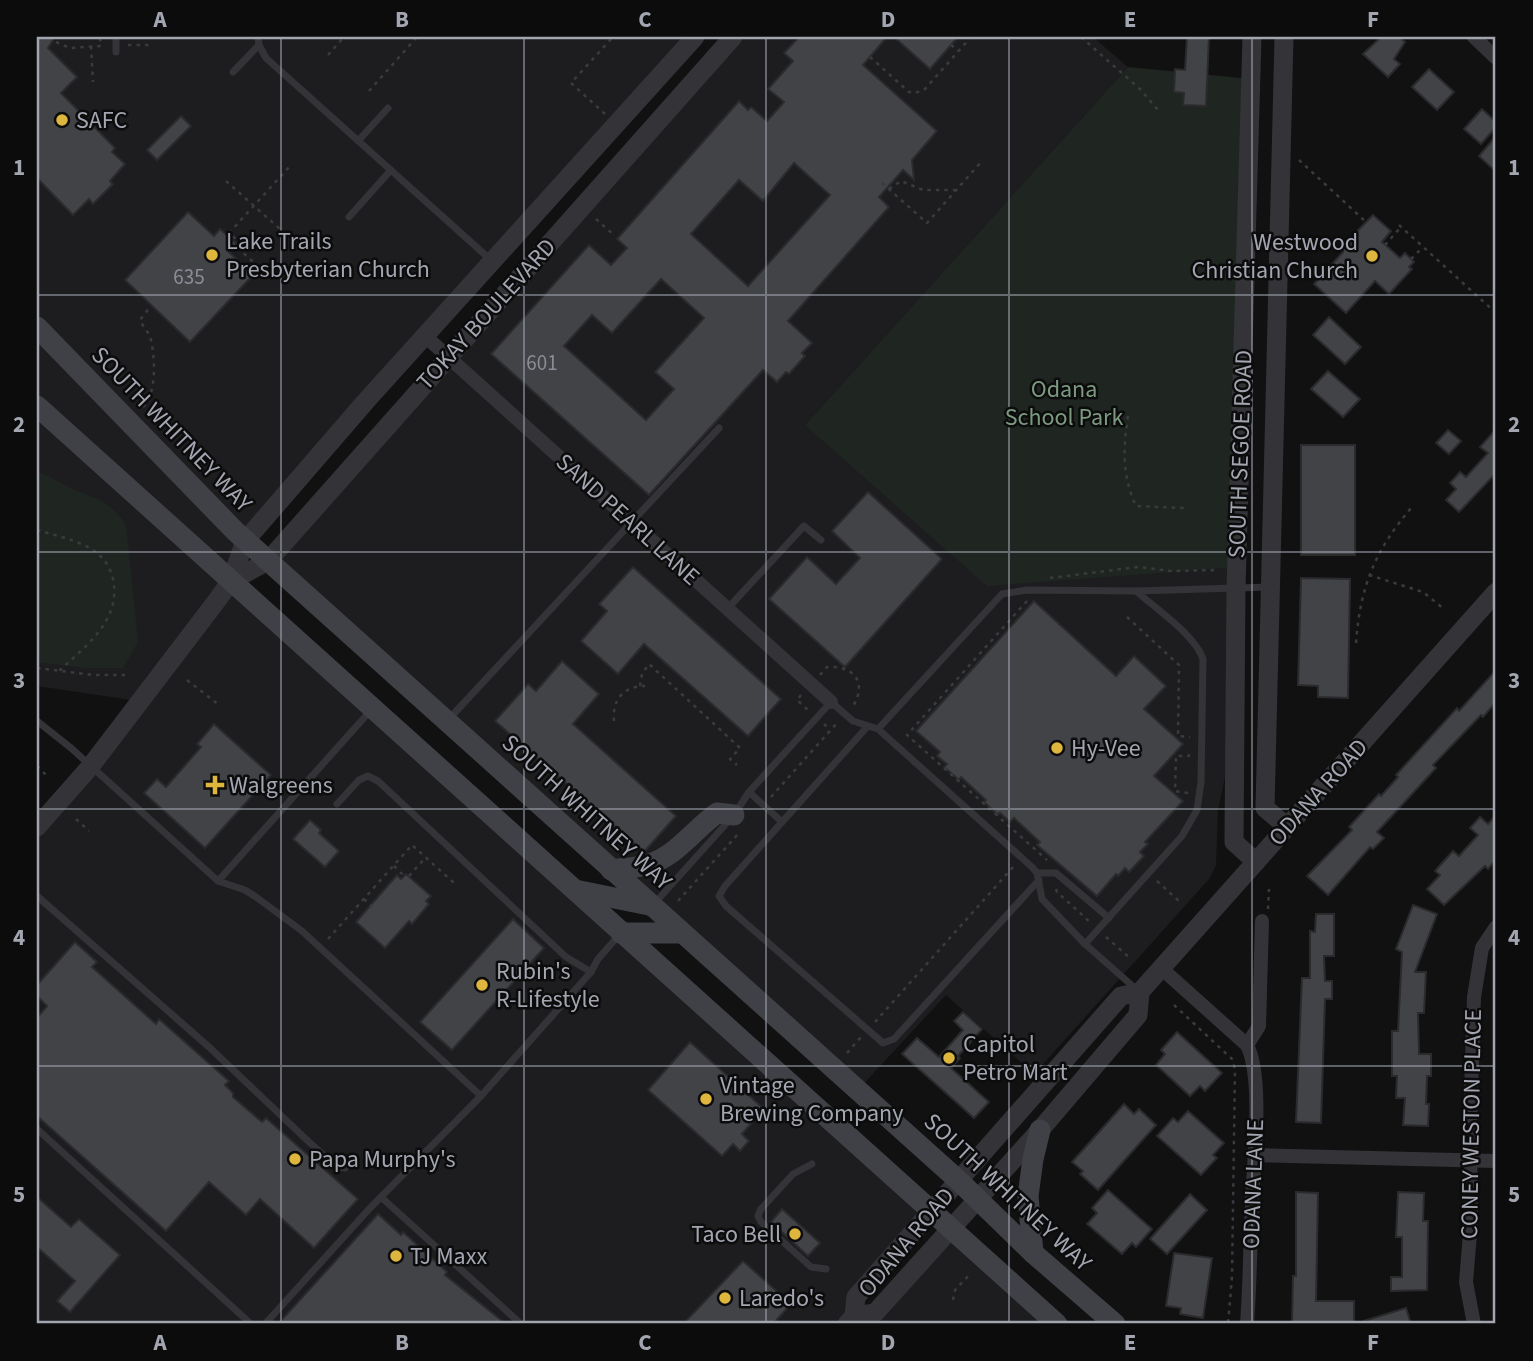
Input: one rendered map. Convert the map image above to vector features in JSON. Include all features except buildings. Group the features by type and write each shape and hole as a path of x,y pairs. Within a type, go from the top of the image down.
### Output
{"main road":[{"name":"SOUTH WHITNEY WAY","path":"37,327 245,541 1115,1324"},
{"path":"37,406 1057,1324"},
{"path":"611,870 657,862 717,813 734,814"},
{"path":"573,889 652,906"},
{"path":"621,933 682,933"},
{"path":"1033,1253 1028,1196 1040,1130"}],"street":[{"name":"TOKAY BOULEVARD","path":"37,827 90,767 231,581 245,541 425,336 695,37"},
{"name":"TOKAY BOULEVARD","path":"231,581 268,561 733,37"},
{"name":"SOUTH SEGOE ROAD","path":"1252,37 1236,588 1233,834 1234,842 1256,862"},
{"name":"SOUTH SEGOE ROAD","path":"1284,37 1265,808 1287,827"},
{"path":"1474,37 1496,58"},
{"name":"SAND PEARL LANE","path":"425,336 831,702"},
{"name":"ODANA ROAD","path":"850,1320 875,1313 1040,1130 1138,1015 1140,992 1496,592"},
{"path":"1161,968 1247,1045 1259,1026 1262,921"},
{"name":"CONEY WESTON PLACE","path":"1474,1324 1466,1282 1471,1222 1470,1125 1474,997 1482,948 1496,927"},
{"name":"ODANA ROAD","path":"850,1320 856,1297 958,1180 1121,996 1140,992"},
{"name":"ODANA LANE","path":"1247,1045 1253,1057 1255,1072 1247,1324"},
{"path":"1254,1155 1496,1161"}],"lane":[{"path":"116,37 116,52"},
{"path":"233,72 258,41 267,58 493,262"},
{"path":"358,141 388,108"},
{"path":"349,217 391,170"},
{"path":"447,721 719,428"},
{"path":"728,608 804,526 821,540"},
{"path":"878,729 1002,594 1027,590 1136,591 1271,587"},
{"path":"1085,944 1182,836 1197,810 1201,782 1204,668 1201,652 1136,591"},
{"path":"652,906 734,814 749,792 831,702 853,721 878,729 1004,840 1038,877 1042,899 1085,944 1140,992"},
{"path":"218,881 372,709"},
{"path":"37,720 218,881 256,897 302,931 441,1062 481,1096"},
{"path":"867,727 724,886 719,896 721,901 867,1031 883,1043 894,1039 1038,877 1056,873 1109,918"},
{"path":"37,732 45,728"},
{"path":"337,804 359,780 368,776 378,781 566,957 591,972"},
{"path":"749,792 782,822"},
{"path":"37,896 209,1048 337,1167 345,1168"},
{"path":"265,1324 381,1197 481,1096 591,972 598,959 621,933"},
{"path":"37,1129 251,1324"},
{"path":"812,1164 793,1174 761,1209 758,1216 761,1222 811,1267 826,1269"},
{"path":"381,1197 521,1324"}],"path":[{"path":"56,42 70,48 100,46 100,37"},
{"path":"328,55 344,37"},
{"path":"369,91 417,37"},
{"path":"605,114 571,83 612,38 610,37"},
{"path":"870,57 909,92 915,93 925,89 971,37"},
{"path":"1081,37 1140,89 1158,110"},
{"path":"951,45 959,51"},
{"path":"91,47 93,82"},
{"path":"1298,159 1366,222"},
{"path":"882,183 927,223 982,161"},
{"path":"258,267 242,252 246,248 229,233 291,165"},
{"path":"226,181 280,229"},
{"path":"889,188 901,181 923,190 957,190"},
{"path":"591,214 615,236"},
{"path":"1385,245 1400,226 1496,313"},
{"path":"1411,259 1423,247"},
{"path":"144,407 149,401 152,387 152,360 150,338 141,320 150,307"},
{"path":"1128,416 1124,460 1136,506 1184,508"},
{"path":"1356,643 1360,604 1378,553 1412,508"},
{"path":"37,530 89,548 108,564 113,578 113,609 104,626 58,672"},
{"path":"907,735 1027,603 1026,580 1138,567 1171,571 1221,570"},
{"path":"1369,575 1423,592 1444,609"},
{"path":"1127,617 1179,665 1178,736 1190,737 1189,756 1176,756 1175,791 1189,793 1187,802"},
{"path":"640,686 642,674 649,664 740,748 730,759 737,765"},
{"path":"37,667 58,672 125,675"},
{"path":"187,680 219,705"},
{"path":"614,721 613,709 619,698 633,686 645,686"},
{"path":"37,766 48,777"},
{"path":"37,774 41,770"},
{"path":"76,819 89,831"},
{"path":"321,948 412,845 454,883"},
{"path":"409,876 426,858"},
{"path":"394,866 404,876"},
{"path":"847,1053 1014,866"},
{"path":"1148,874 1180,902"},
{"path":"364,899 375,908"},
{"path":"1088,920 1099,909"},
{"path":"1174,1005 1232,1059 1235,1069 1232,1277 1228,1324"},
{"path":"953,1300 955,1290 971,1273"}],"shaded area":[{"path":"37,37 695,37 245,541 234,586 931,1211 856,1297 854,1316 875,1313 951,1229 1057,1324 37,1324 37,827 138,701 37,686"},
{"path":"733,37 1093,37 1128,67 805,425 1238,567 1234,732 1218,811 1216,865 1210,878 1034,1074 946,995 855,1093 268,561"}],"green space":[{"name":"Odana School Park","path":"1128,67 1251,79 1238,567 987,586 805,425"},
{"path":"37,472 104,503 115,511 126,525 138,642 123,668 85,668 37,662"}],"place":[{"name":"SAFC","path":"62,120"},
{"name":"Lake Trails Presbyterian Church","path":"212,255"},
{"name":"Westwood Christian Church","path":"1372,256"},
{"name":"Hy-Vee","path":"1057,748"},
{"name":"Walgreens","path":"215,785"},
{"name":"Rubin's R-Lifestyle","path":"482,985"},
{"name":"Capitol Petro Mart","path":"949,1058"},
{"name":"Vintage Brewing Company","path":"706,1099"},
{"name":"Papa Murphy's","path":"295,1159"},
{"name":"Taco Bell","path":"795,1234"},
{"name":"TJ Maxx","path":"396,1256"},
{"name":"Laredo's","path":"725,1298"}]}
